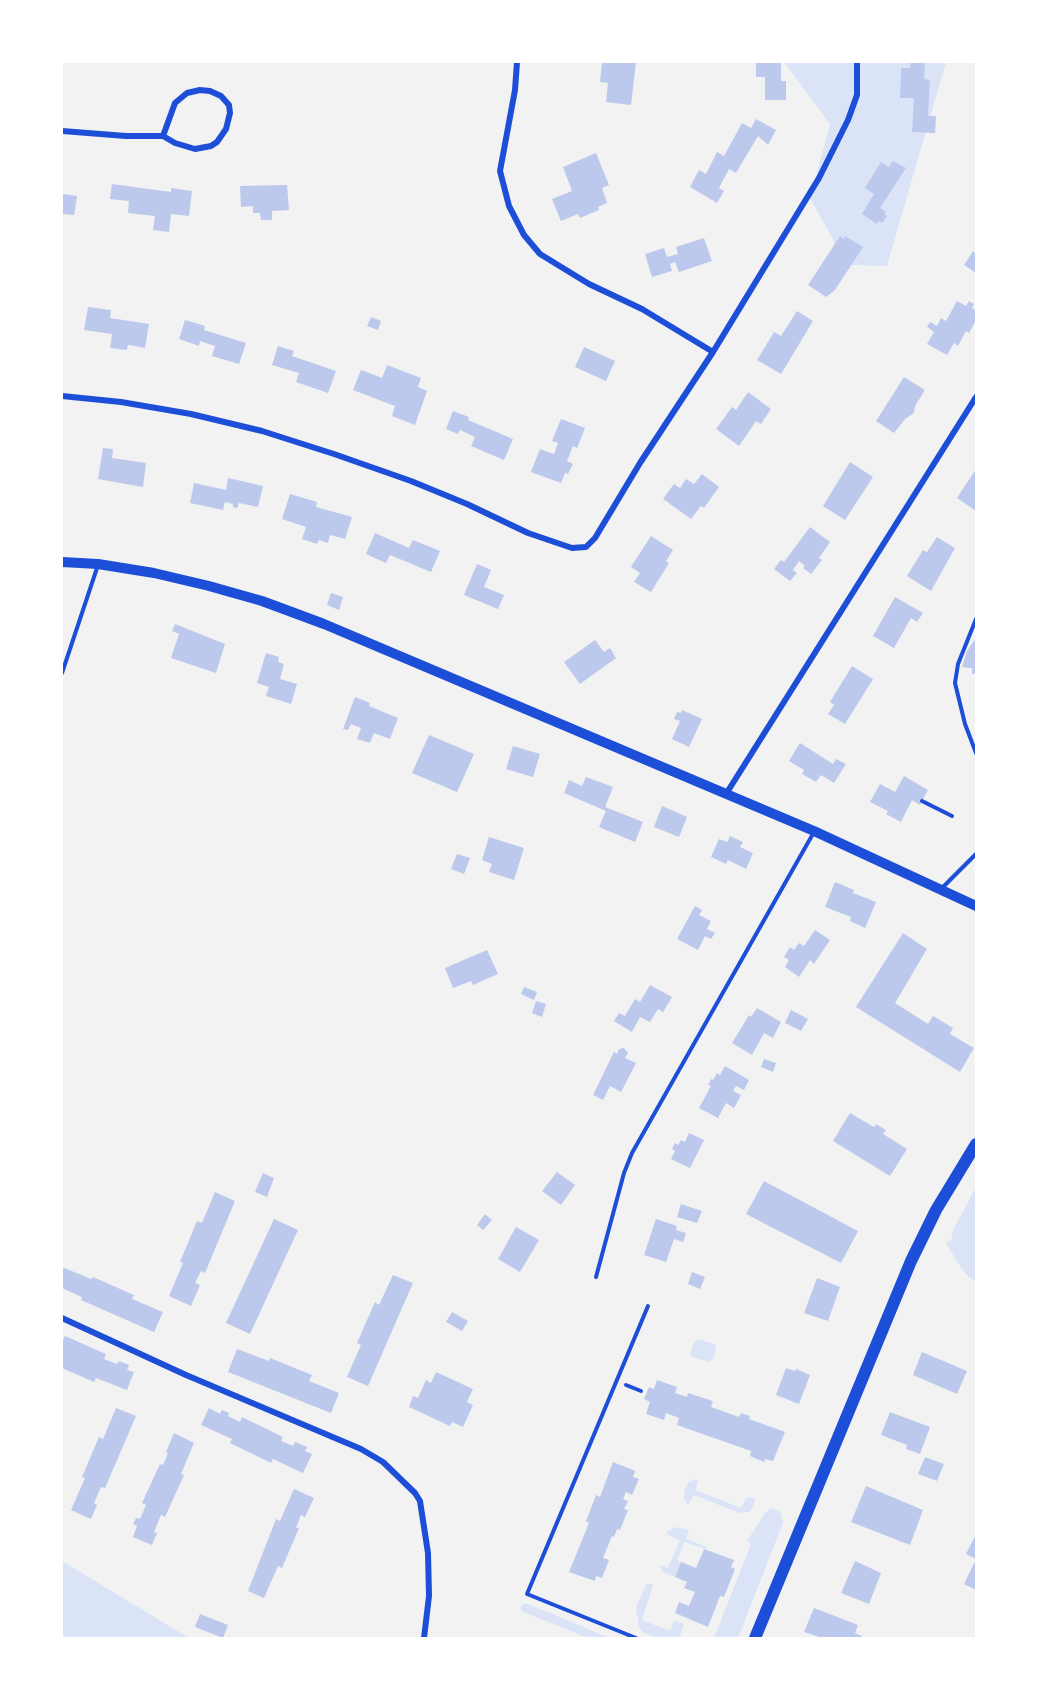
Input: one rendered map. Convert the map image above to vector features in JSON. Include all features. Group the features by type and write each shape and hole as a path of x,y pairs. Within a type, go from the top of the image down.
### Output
{"main road":[{"path":"62,562 98,564 154,573 262,601 324,624 814,831 976,906"},
{"path":"755,1638 911,1261 936,1210 976,1144"}],"street":[{"path":"517,62 515,90 500,171 509,206 524,235 540,254 589,284 642,309 713,352"},
{"path":"62,396 121,402 179,412 262,431 411,481 539,537 572,548 586,547 595,538 640,463 713,352 819,178 848,120 857,95 856,62"},
{"path":"62,131 162,136 195,149 211,146 223,136 230,113 229,105 221,96 210,91 200,90 187,93 175,103 162,136"},
{"path":"726,794 976,397"},
{"path":"62,1318 186,1375 361,1449 383,1462 415,1493 420,1501 428,1554 429,1596 424,1638"}],"lane":[{"path":"62,673 98,564"},
{"path":"976,619 958,664 955,683 965,724 976,753"},
{"path":"596,1277 632,1153 814,831"},
{"path":"940,889 976,854"},
{"path":"636,1638 527,1594 648,1306"}],"path":[{"path":"922,801 952,816"},
{"path":"616,1382 640,1391"}],"shaded area":[{"path":"784,62 946,62 887,266 847,265 810,198 830,124"},
{"path":"976,1187 976,1281 963,1271 947,1245 947,1241 951,1241 953,1230"},
{"path":"698,1339 715,1344 716,1350 709,1362 690,1354 694,1342"},
{"path":"695,1479 698,1480 696,1490 741,1508 746,1498 751,1497 755,1500 754,1506 749,1512 739,1513 694,1495 688,1505 684,1500 685,1489 688,1483"},
{"path":"772,1508 781,1512 783,1523 738,1638 714,1638 751,1544 747,1541 765,1513"},
{"path":"676,1527 689,1530 686,1539 707,1547 706,1549 684,1542 677,1560 681,1562 675,1577 663,1572 659,1565 668,1568 680,1540 666,1532"},
{"path":"62,1561 189,1638 62,1638"},
{"path":"647,1583 653,1585 642,1620 670,1631 674,1620 684,1624 680,1636 684,1638 658,1638 643,1632 639,1627 636,1607"},
{"path":"523,1604 528,1604 610,1638 588,1638 523,1612 520,1608"}],"building":[{"path":"602,62 636,62 631,105 606,102 608,83 600,82"},
{"path":"756,62 781,62 781,81 786,81 786,100 765,100 765,77 756,77"},
{"path":"911,62 925,62 924,79 930,80 928,116 936,116 935,133 912,132 914,98 900,98 901,68 910,68"},
{"path":"756,119 776,130 768,145 758,136 736,173 729,169 719,188 724,191 717,203 690,187 699,170 706,174 717,152 724,156 742,123 751,128"},
{"path":"596,153 609,185 602,188 607,203 598,207 599,210 580,218 578,214 561,221 552,199 572,191 563,167"},
{"path":"893,161 906,168 880,208 886,212 884,214 887,216 882,223 879,221 877,224 862,214 874,194 865,188 881,162 889,167"},
{"path":"112,184 171,192 171,188 192,191 189,216 171,214 169,232 153,230 155,216 128,213 129,201 110,199"},
{"path":"287,185 289,210 272,211 272,220 261,220 260,213 253,213 253,206 241,207 240,186"},
{"path":"62,194 77,196 74,215 62,214"},
{"path":"840,236 844,239 845,236 863,247 835,290 826,297 808,285"},
{"path":"704,238 712,261 679,272 675,262 670,264 672,271 652,277 645,254 664,248 667,257 678,254 676,247"},
{"path":"973,251 976,254 976,273 964,265"},
{"path":"957,301 966,306 969,301 974,304 972,308 976,310 976,320 969,333 966,331 958,346 954,343 947,355 927,344 934,332 927,327 930,322 937,326 941,318 946,321"},
{"path":"88,307 111,310 110,318 149,324 145,348 128,345 127,350 110,348 112,334 84,330"},
{"path":"797,311 813,321 781,374 757,360 774,332 781,336"},
{"path":"371,317 381,321 378,330 367,326"},
{"path":"185,320 205,326 204,330 246,343 239,364 212,356 215,346 200,341 199,346 179,339"},
{"path":"278,346 294,351 292,356 336,371 328,393 296,382 299,373 272,365"},
{"path":"584,347 615,361 606,381 575,367"},
{"path":"387,365 421,378 418,387 427,391 415,425 392,416 395,406 353,390 361,370 382,378"},
{"path":"904,377 925,390 915,406 914,413 905,419 894,433 876,421"},
{"path":"748,392 771,409 761,424 756,421 739,446 716,429 732,407 736,410"},
{"path":"453,411 469,417 468,420 513,439 504,460 471,446 475,437 460,430 458,434 446,429"},
{"path":"561,419 585,428 577,448 573,446 567,461 573,464 568,474 565,473 561,483 531,472 540,449 554,454 558,443 552,441"},
{"path":"103,448 113,449 112,458 146,463 143,487 98,479"},
{"path":"850,462 873,477 845,520 823,506"},
{"path":"976,469 976,511 957,498"},
{"path":"702,474 719,487 704,508 701,506 691,519 663,499 674,484 680,488 686,479 694,484"},
{"path":"228,478 263,486 258,507 239,503 237,508 225,502 223,510 190,503 194,483 226,490"},
{"path":"290,494 317,502 316,507 352,517 345,539 330,535 328,543 319,540 317,544 302,539 306,527 282,519"},
{"path":"810,527 830,542 819,558 822,560 811,574 803,568 805,566 799,561 793,570 797,573 790,581 774,569 781,560 784,562"},
{"path":"375,533 409,548 413,540 440,551 431,572 390,555 386,563 366,554"},
{"path":"651,536 673,550 666,561 669,563 651,592 634,582 640,573 631,567"},
{"path":"937,537 955,548 931,591 907,576 923,550 927,552"},
{"path":"477,564 491,570 484,587 504,595 498,609 464,595"},
{"path":"331,593 343,597 339,610 327,605"},
{"path":"895,597 923,613 917,622 911,618 894,648 873,636"},
{"path":"175,624 225,644 216,673 171,658 179,634 172,631"},
{"path":"976,638 976,674 972,674 972,668 962,667 967,651"},
{"path":"595,640 604,652 610,648 616,658 580,684 564,662"},
{"path":"266,653 279,657 278,662 284,664 280,679 297,684 291,704 266,696 269,687 257,683"},
{"path":"852,666 873,679 845,724 828,714 834,705 830,702"},
{"path":"355,697 370,703 369,706 398,718 390,739 374,733 370,743 357,739 361,728 351,724 348,730 343,729"},
{"path":"682,710 702,719 689,747 672,739 680,721 674,719 677,712 681,713"},
{"path":"429,735 474,754 457,792 412,773"},
{"path":"800,743 833,764 836,759 846,764 834,783 821,775 816,782 802,774 804,770 789,761"},
{"path":"513,746 540,754 533,777 506,769"},
{"path":"904,776 928,790 920,805 912,800 901,822 886,814 888,811 870,802 880,784 895,792"},
{"path":"586,777 613,787 605,807 643,822 635,842 599,827 606,811 564,793 569,780 582,786"},
{"path":"662,806 687,817 679,837 654,827"},
{"path":"730,836 743,842 740,847 753,853 746,869 728,860 726,864 711,857 719,839 727,842"},
{"path":"489,837 524,848 514,880 489,872 492,864 482,860"},
{"path":"457,854 470,858 464,874 451,869"},
{"path":"835,882 854,890 853,893 876,902 865,928 850,921 851,917 825,907"},
{"path":"695,906 702,910 699,915 711,921 707,929 715,933 711,939 705,936 698,950 677,939"},
{"path":"815,930 830,940 814,964 810,960 799,977 785,967 789,960 784,957 790,947 794,950 799,943 804,946"},
{"path":"903,933 927,949 895,1003 928,1024 933,1016 953,1028 950,1034 974,1048 960,1072 856,1007"},
{"path":"487,950 498,974 473,985 471,981 453,988 445,968"},
{"path":"650,985 672,997 663,1012 658,1009 650,1022 640,1017 632,1032 614,1021 619,1013 625,1016 635,999 640,1002"},
{"path":"524,987 537,992 534,1000 521,994"},
{"path":"536,1001 546,1004 542,1017 532,1013"},
{"path":"757,1008 781,1022 773,1038 764,1033 752,1055 732,1043 749,1015 751,1017"},
{"path":"791,1010 808,1019 801,1031 785,1023"},
{"path":"624,1048 628,1053 625,1058 636,1063 621,1092 610,1086 603,1100 593,1095 614,1052 617,1054 619,1049"},
{"path":"764,1059 776,1063 773,1072 761,1067"},
{"path":"725,1066 749,1080 744,1090 736,1086 733,1091 741,1095 734,1108 726,1103 718,1118 699,1108 711,1086 708,1085 711,1079 713,1080 717,1073 720,1075"},
{"path":"850,1113 874,1127 876,1124 886,1130 883,1134 907,1149 890,1176 833,1141"},
{"path":"689,1133 704,1140 690,1168 671,1159 675,1151 672,1149 675,1143 678,1145 681,1140 685,1142"},
{"path":"557,1172 575,1185 561,1205 542,1191"},
{"path":"263,1173 274,1178 267,1197 255,1192"},
{"path":"764,1181 858,1231 841,1263 746,1214"},
{"path":"215,1192 235,1201 205,1273 201,1271 195,1283 200,1285 191,1306 169,1296 197,1221 202,1223"},
{"path":"681,1204 702,1211 697,1223 677,1217"},
{"path":"485,1214 492,1220 483,1230 477,1225"},
{"path":"274,1219 298,1230 250,1334 226,1323"},
{"path":"656,1219 677,1226 676,1230 686,1233 683,1242 674,1239 666,1262 644,1255"},
{"path":"516,1227 539,1240 520,1272 498,1259"},
{"path":"62,1267 91,1279 93,1277 134,1295 132,1299 163,1312 154,1332 81,1300 82,1297 62,1288"},
{"path":"692,1272 705,1277 700,1289 688,1284"},
{"path":"393,1275 413,1283 368,1386 347,1377 361,1345 357,1343 375,1302 379,1305"},
{"path":"817,1278 840,1287 828,1321 804,1313"},
{"path":"452,1312 468,1321 462,1331 446,1322"},
{"path":"65,1336 106,1354 104,1359 117,1364 119,1361 129,1365 127,1370 134,1372 127,1390 96,1378 94,1382 62,1368 62,1339"},
{"path":"237,1349 269,1361 270,1358 312,1375 309,1381 339,1393 331,1413 228,1372"},
{"path":"922,1352 967,1371 957,1394 913,1375"},
{"path":"786,1368 795,1371 796,1369 810,1375 799,1404 776,1395"},
{"path":"436,1372 473,1389 467,1402 473,1405 463,1427 452,1422 450,1426 409,1407 413,1396 418,1398 426,1380 431,1383"},
{"path":"657,1380 677,1387 675,1393 687,1397 688,1393 713,1401 711,1407 739,1417 741,1413 750,1416 749,1419 785,1432 773,1461 765,1459 764,1462 750,1456 751,1451 677,1425 679,1418 666,1413 664,1420 646,1414 650,1402 644,1399 649,1387 654,1389"},
{"path":"116,1408 136,1416 105,1488 101,1487 94,1503 97,1505 91,1519 71,1510 99,1437 103,1439"},
{"path":"209,1408 220,1414 222,1410 229,1413 228,1416 240,1422 242,1417 283,1437 281,1441 293,1446 295,1442 307,1447 305,1451 312,1454 303,1473 273,1459 271,1463 230,1443 232,1439 201,1425"},
{"path":"890,1412 930,1427 920,1454 906,1449 907,1445 881,1435"},
{"path":"174,1433 194,1443 181,1474 184,1475 165,1517 161,1515 154,1532 157,1533 152,1545 133,1537 137,1526 133,1524 136,1518 140,1519 146,1505 142,1503 160,1464 163,1465"},
{"path":"925,1457 944,1464 937,1481 918,1474"},
{"path":"613,1462 635,1471 633,1477 639,1479 632,1495 626,1492 623,1499 628,1501 624,1509 628,1510 620,1530 617,1529 614,1537 612,1536 603,1558 609,1560 602,1578 596,1576 595,1581 569,1572 589,1523 586,1521 596,1495 600,1497"},
{"path":"866,1486 923,1510 910,1545 851,1522"},
{"path":"294,1489 314,1498 305,1517 301,1515 296,1528 299,1528 282,1568 278,1566 264,1598 248,1591 276,1519 280,1521"},
{"path":"976,1534 976,1559 966,1554"},
{"path":"704,1549 734,1560 731,1567 735,1569 724,1597 720,1596 708,1627 675,1613 679,1602 689,1606 695,1592 684,1588 687,1582 675,1577 681,1562 696,1568"},
{"path":"976,1559 976,1590 964,1584"},
{"path":"855,1561 881,1573 869,1604 841,1593"},
{"path":"814,1608 858,1625 855,1633 862,1636 861,1638 822,1638 804,1632"},
{"path":"200,1614 228,1625 223,1638 195,1627"}]}
